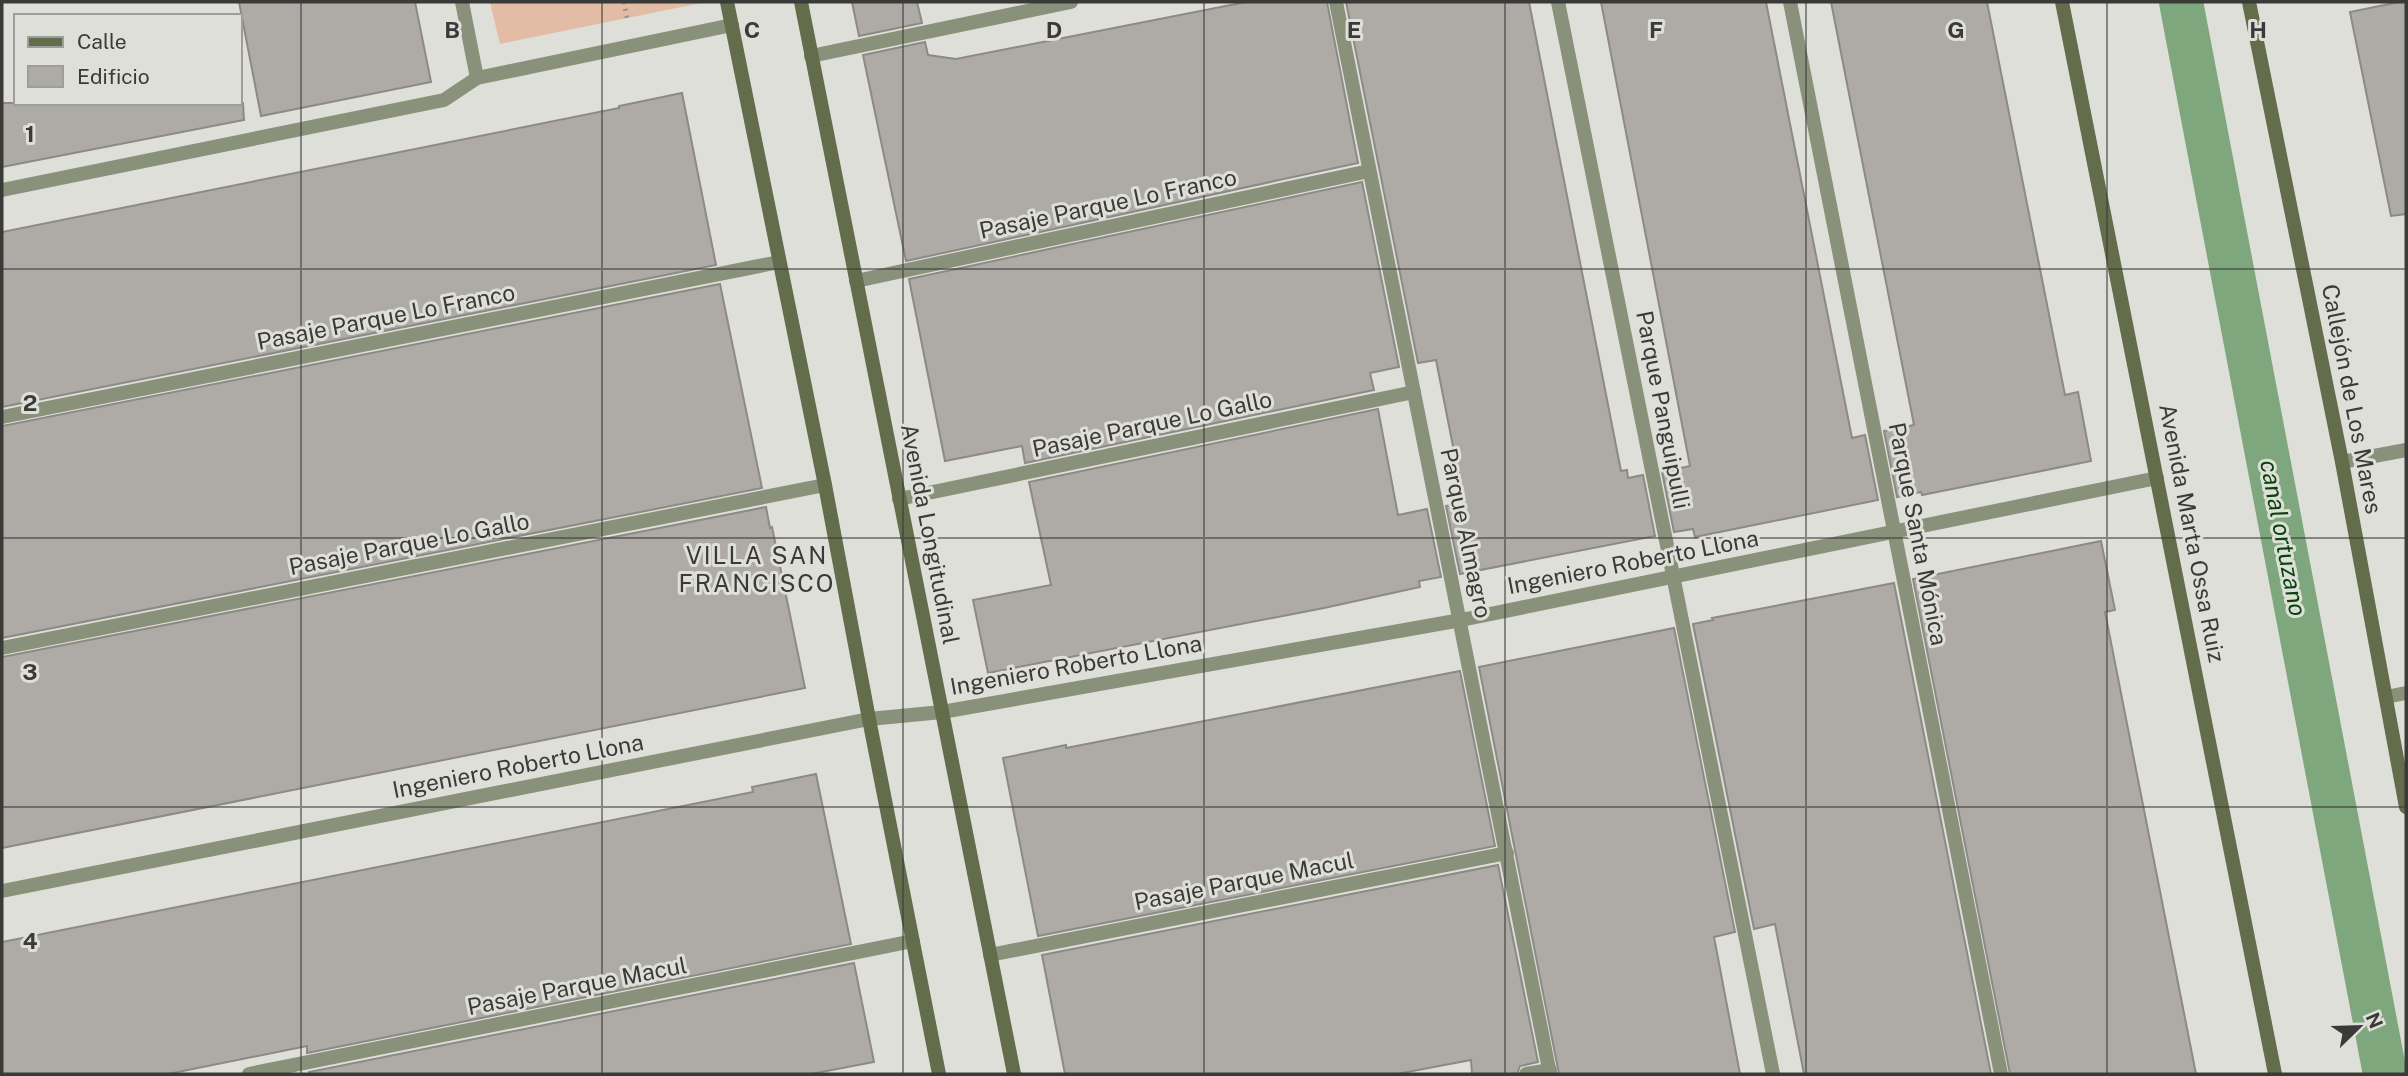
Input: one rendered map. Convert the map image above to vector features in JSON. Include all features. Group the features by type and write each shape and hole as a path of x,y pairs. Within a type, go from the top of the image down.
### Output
{"main road":[{"path":"727,2 825,485 939,1074"},
{"name":"Avenida Longitudinal","path":"801,2 1014,1074"},
{"name":"Avenida Marta Ossa Ruiz","path":"2062,2 2276,1074"},
{"name":"Callejón de Los Mares","path":"2249,2 2342,462 2406,807"}],"street":[{"path":"462,2 477,78"},
{"path":"811,56 1071,2"},
{"name":"Parque Almagro","path":"1336,2 1550,1072"},
{"name":"Parque Panguipulli","path":"1558,2 1773,1074"},
{"name":"Parque Santa Mónica","path":"1790,2 2001,1074"},
{"path":"2,190 444,100 477,78 732,25"},
{"name":"Pasaje Parque Lo Franco","path":"856,281 1369,171"},
{"name":"Pasaje Parque Lo Franco","path":"2,417 779,262"},
{"name":"Pasaje Parque Lo Gallo","path":"899,499 1414,392"},
{"path":"2342,462 2406,450"},
{"name":"Ingeniero Roberto Llona","path":"2,891 869,719 942,712 1461,621 2157,478"},
{"name":"Pasaje Parque Lo Gallo","path":"2,648 825,485"},
{"path":"2386,697 2406,693"},
{"name":"Pasaje Parque Macul","path":"990,955 1507,853"},
{"name":"Pasaje Parque Macul","path":"249,1074 913,941"},
{"path":"1526,1074 1550,1072"}],"shaded area":[{"path":"490,2 701,2 701,3 500,44"}],"building":[{"path":"239,2 415,2 431,82 261,116"},
{"path":"852,2 917,2 922,23 859,36"},
{"path":"1246,2 1327,2 1358,163 906,261 863,55 925,42 928,55 956,59"},
{"path":"1346,2 1529,2 1621,471 1627,470 1628,478 1643,475 1655,536 1460,574 1446,506 1464,502 1436,360 1418,363"},
{"path":"1601,2 1766,2 1852,438 1865,435 1878,500 1695,537 1693,529 1674,532 1662,472 1690,466"},
{"path":"1831,2 1987,2 2065,395 2078,392 2091,461 1922,495 1921,492 1897,497 1884,431 1914,425"},
{"path":"2406,2 2406,214 2391,216 2350,12"},
{"path":"682,93 716,265 2,407 2,232"},
{"path":"2,103 243,103 244,120 2,167"},
{"path":"1362,182 1399,367 1370,373 1374,390 1025,463 1022,446 945,461 909,279"},
{"path":"720,284 762,488 2,638 2,426"},
{"path":"1378,409 1398,515 1427,509 1441,577 1419,581 1420,587 1324,608 988,673 973,600 1051,585 1029,482"},
{"path":"766,507 805,688 2,848 2,657"},
{"path":"2101,541 2115,610 2105,612 2196,1074 2010,1074 1913,579"},
{"path":"1894,583 1991,1074 1804,1074 1775,924 1754,929 1693,624"},
{"path":"1674,628 1735,932 1714,937 1740,1074 1559,1074 1479,667"},
{"path":"1460,671 1495,846 1038,936 1003,758"},
{"path":"816,774 851,944 307,1053 307,1046 168,1074 2,1074 2,942 753,792 752,787"},
{"path":"1498,865 1538,1062 1520,1066 1517,1074 1472,1074 1471,1060 1397,1074 1065,1074 1042,955"},
{"path":"854,963 874,1062 811,1074 309,1074 309,1072"}],"waterway":[{"name":"canal ortuzano","path":"2181,2 2385,1074"}],"district":[{"name":"VILLA SAN FRANCISCO","path":"757,570"}]}
